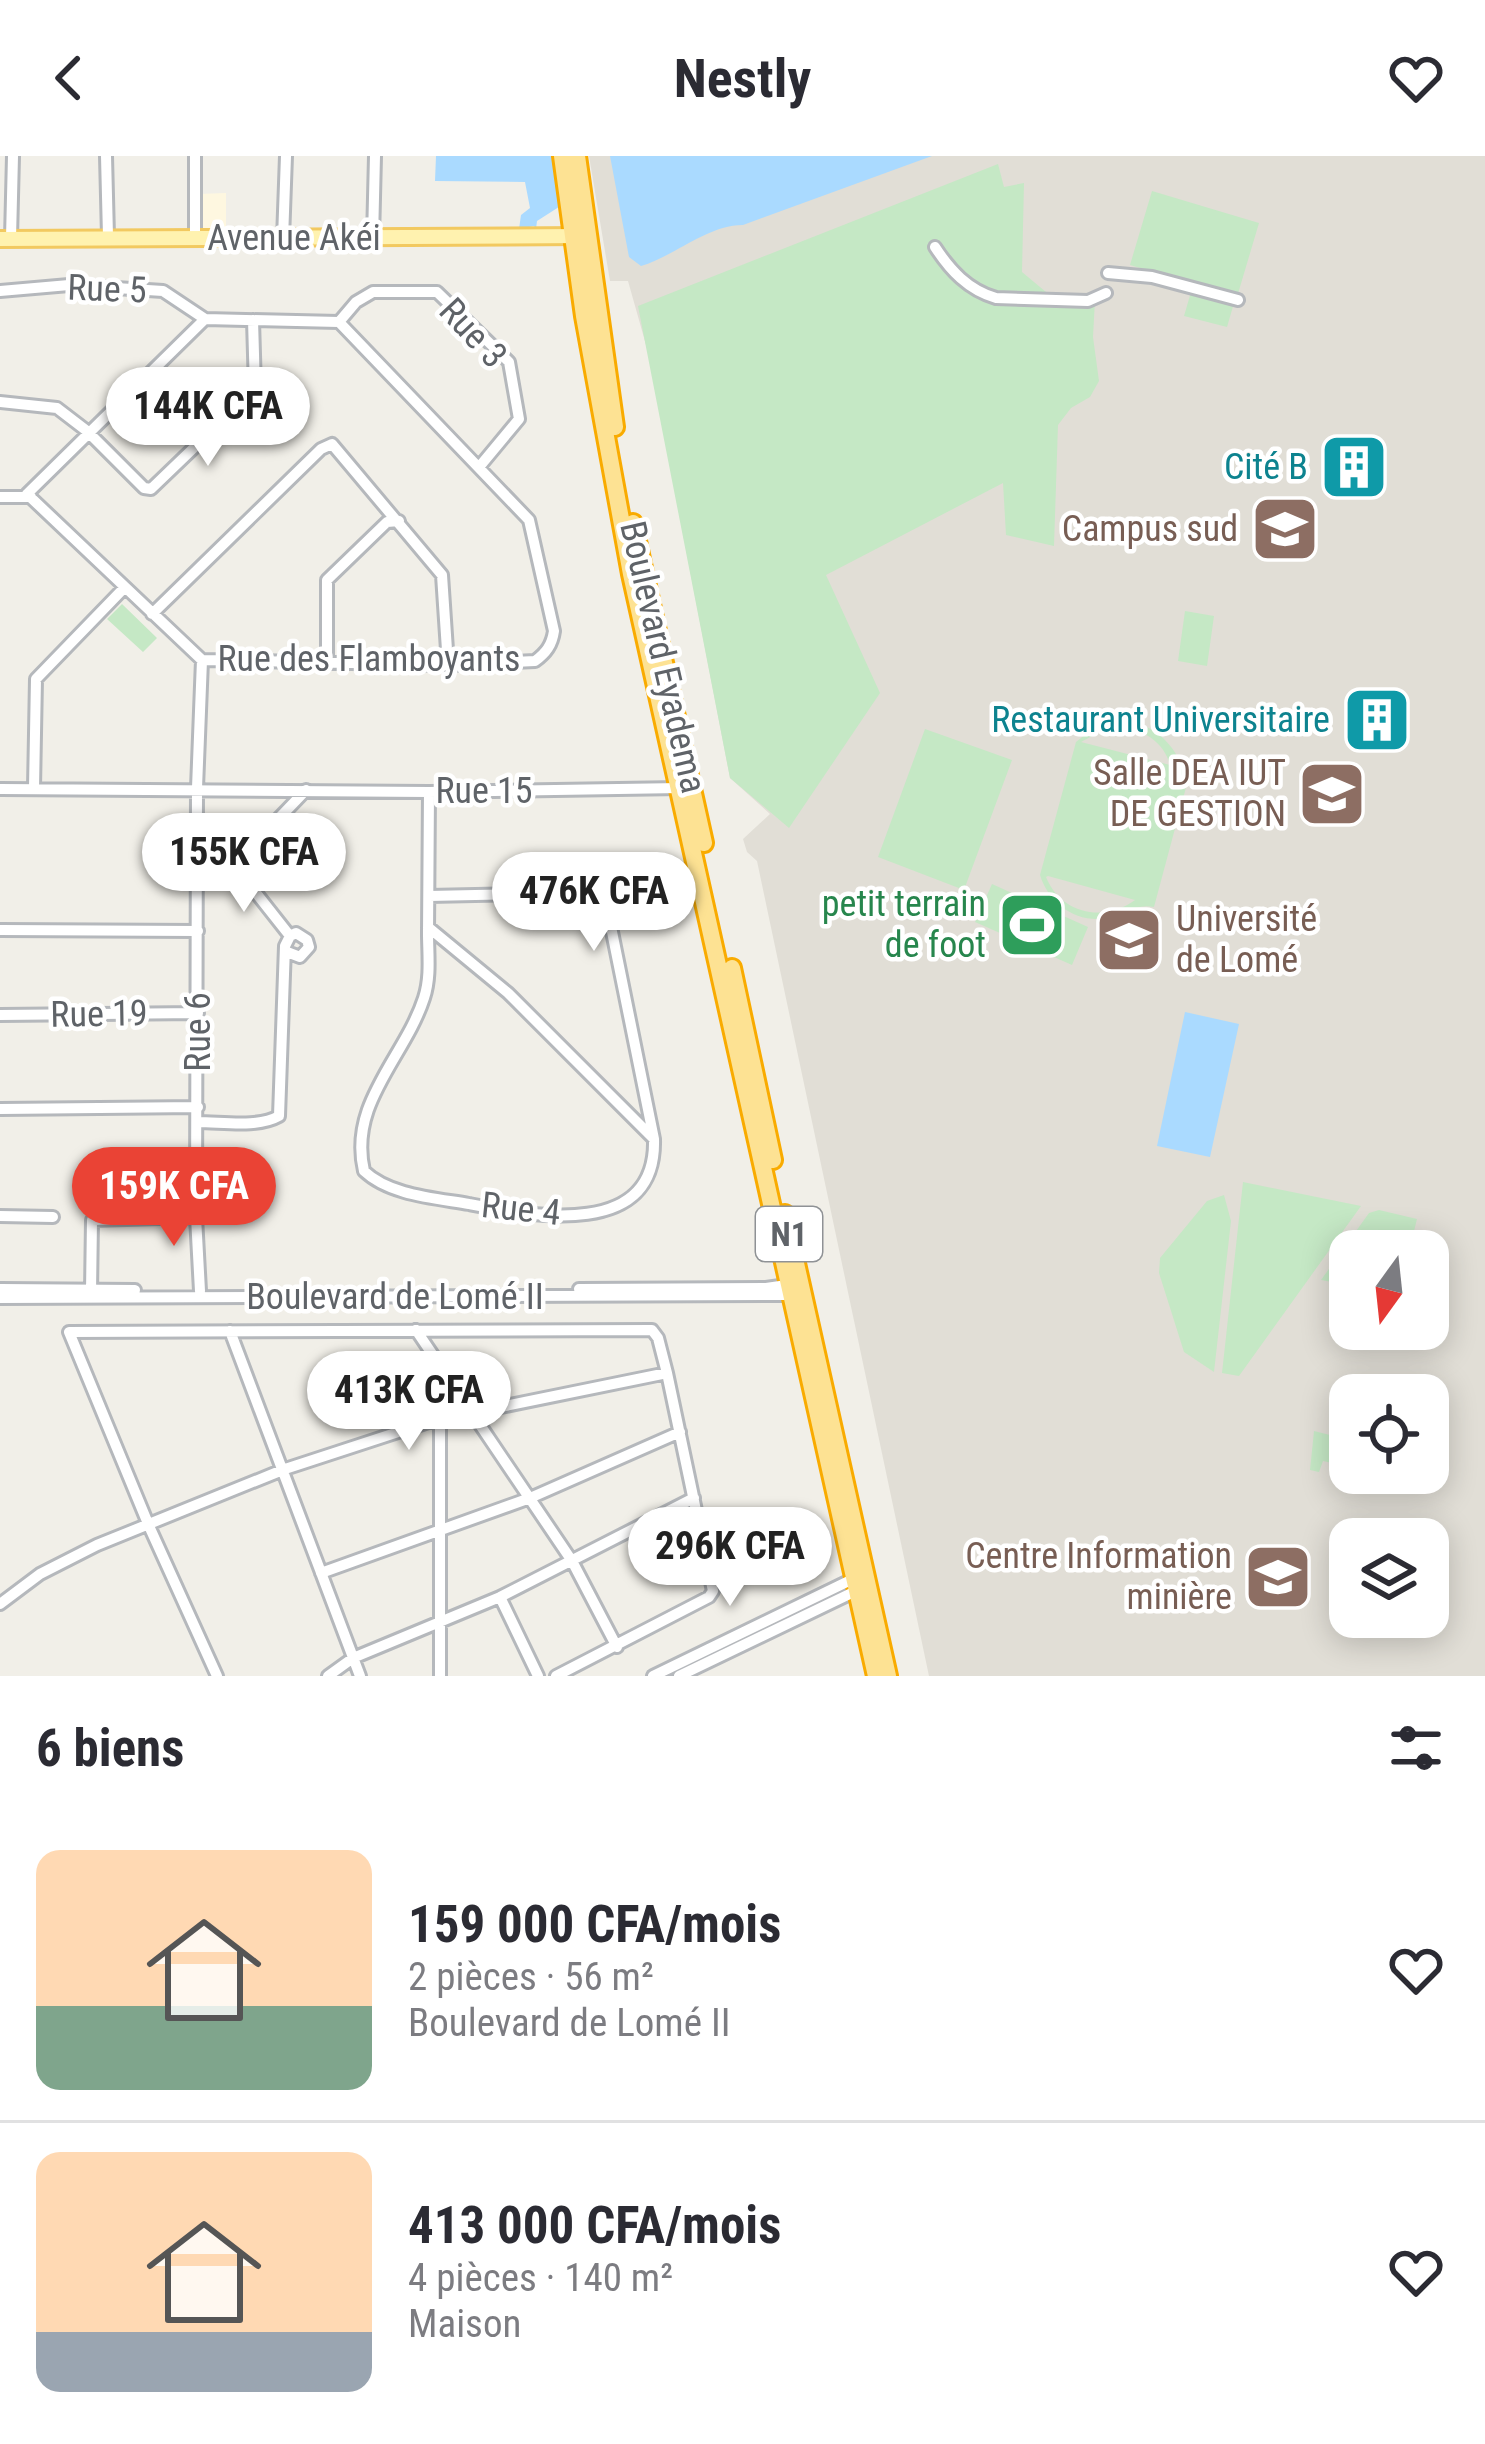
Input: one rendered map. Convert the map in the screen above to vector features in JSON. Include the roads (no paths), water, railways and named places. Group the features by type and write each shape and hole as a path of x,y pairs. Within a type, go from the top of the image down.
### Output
{"highway":[{"name":"N1","path":"562,156 580,236"},
{"name":"Boulevard Eyadema","path":"577,156 580,236 622,472 795,1289"},
{"name":"N1","path":"795,1289 875,1676"},
{"name":"N1","path":"859,1583 888,1676"}],"main road":[{"name":"Avenue Akéi","path":"6,238 580,236"}],"street":[{"path":"6,238 13,156"},
{"path":"106,156 108,236"},
{"path":"195,156 195,238"},
{"path":"283,239 286,156"},
{"path":"373,239 375,156"},
{"path":"934,247 959,278 996,298 1088,301 1106,293"},
{"path":"1108,273 1152,277 1238,300"},
{"name":"Rue 5","path":"0,291 69,285 163,291 206,319"},
{"name":"Rue 3","path":"339,322 356,302 373,292 430,290 445,297 504,357 512,369 518,419 480,466"},
{"path":"31,497 27,494 87,431 206,319 339,322"},
{"path":"0,402 58,408 143,488 156,485 255,389 253,320"},
{"name":"Rue des Flamboyants","path":"31,497 202,660 327,664 535,661 553,641 554,631 529,520 339,322"},
{"path":"152,614 326,445 337,449 442,575 448,664"},
{"path":"0,497 31,497"},
{"path":"327,664 327,580 387,522 399,521"},
{"path":"34,788 36,679 125,587"},
{"name":"Rue 6","path":"200,1291 197,788 202,660"},
{"name":"Rue 15","path":"0,789 687,789"},
{"path":"197,866 234,865 306,790"},
{"name":"Rue 4","path":"429,792 425,996 384,1071 361,1131 364,1171 376,1183 535,1215 586,1214 620,1204 643,1187 654,1169 655,1139"},
{"path":"234,865 290,935"},
{"path":"429,896 575,892 590,896 608,912 655,1139"},
{"path":"428,927 508,993 655,1139"},
{"path":"0,930 198,931"},
{"path":"287,952 300,957 309,947 302,935 290,935"},
{"path":"198,1122 273,1121 279,1116 285,946 290,935"},
{"name":"Rue 19","path":"0,1015 198,1013"},
{"path":"0,1109 199,1107"},
{"path":"91,1293 92,1220 196,1210"},
{"path":"0,1216 53,1217"},
{"name":"Boulevard de Lomé II","path":"91,1293 795,1289"},
{"name":"Boulevard de Lomé II","path":"0,1293 795,1289"},
{"path":"217,1676 69,1332 648,1328 658,1338 667,1373 712,1595 556,1676"},
{"path":"416,1330 572,1561 617,1647"},
{"path":"230,1331 361,1676"},
{"path":"440,1365 440,1676"},
{"path":"0,1604 40,1574 97,1545 284,1469 440,1419 667,1373"},
{"path":"321,1573 440,1534 680,1432"},
{"path":"328,1676 353,1658 500,1597 694,1498"},
{"path":"653,1676 859,1583"},
{"path":"679,1676 859,1583"},
{"path":"500,1597 538,1676"}],"water":[{"path":"436,156 555,156 562,205 537,221 536,229 519,229 521,215 530,208 525,182 435,181"},
{"path":"610,156 932,156 743,225 717,230 641,266 629,257"},
{"path":"1185,1012 1239,1024 1210,1157 1157,1146"}],"place":[{"name":"Cité B","path":"1354,467"},
{"name":"Campus sud","path":"1285,529"},
{"name":"Restaurant Universitaire","path":"1377,720"},
{"name":"Salle DEA IUT DE GESTION","path":"1332,794"},
{"name":"petit terrain de foot","path":"1032,925"},
{"name":"Université de Lomé","path":"1129,940"},
{"name":"Centre Information minière","path":"1278,1577"}]}
